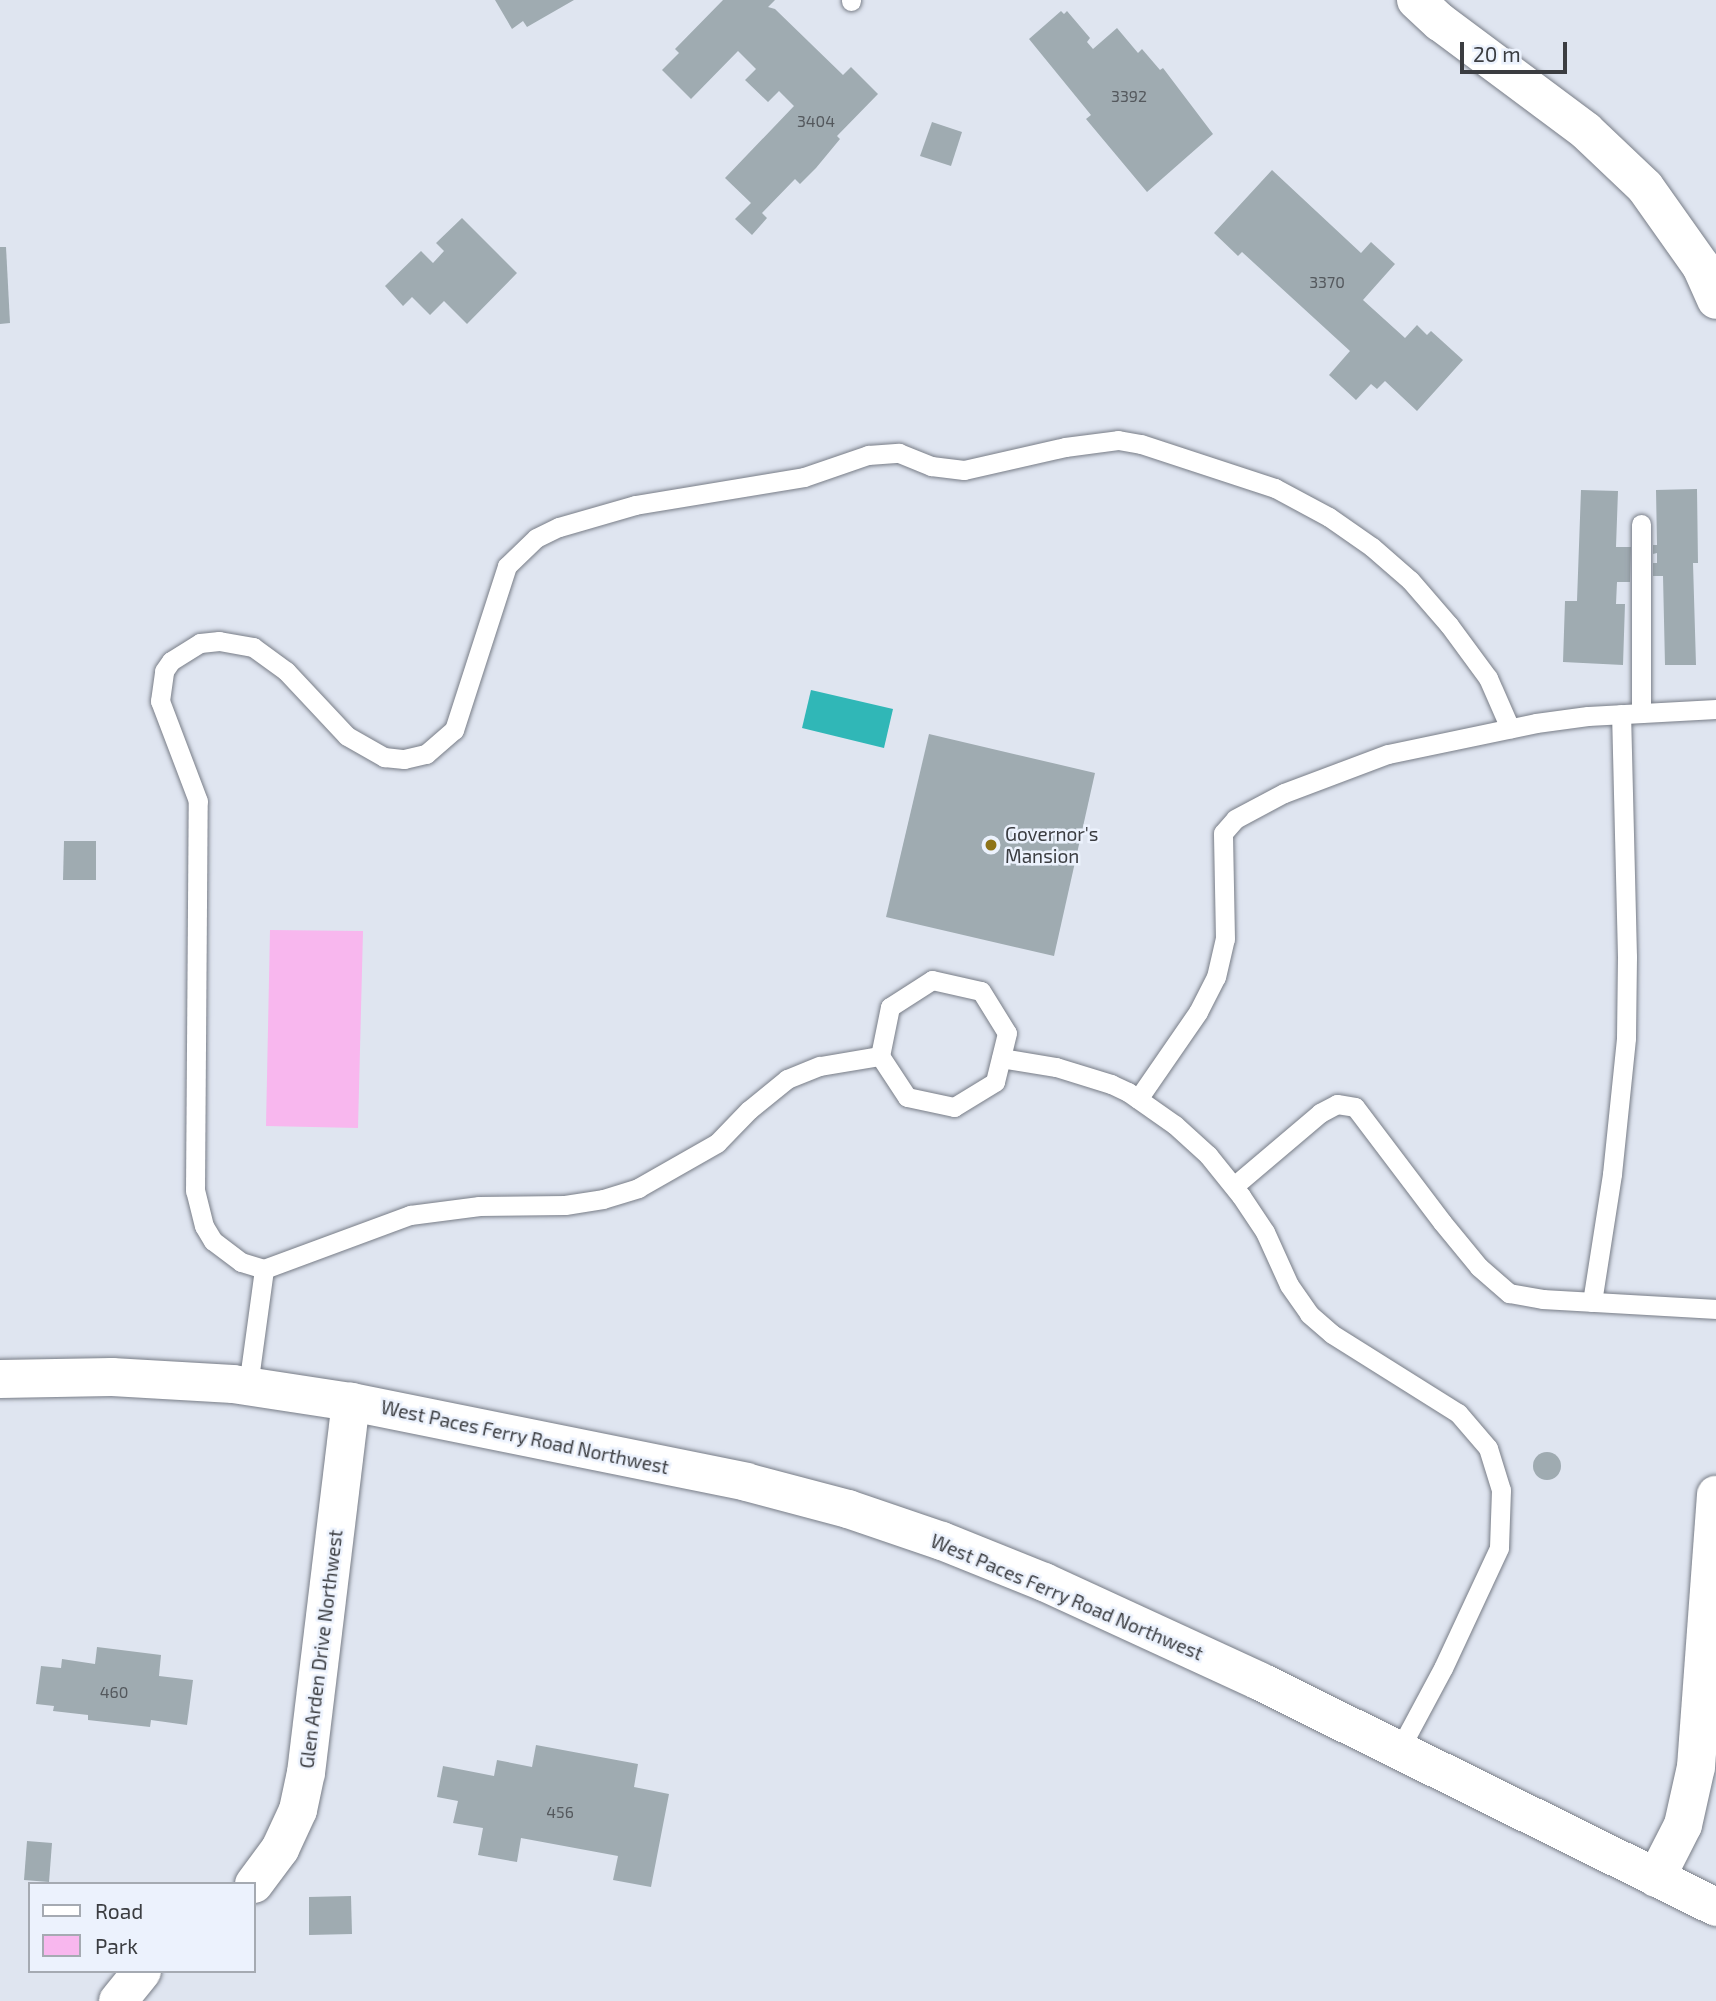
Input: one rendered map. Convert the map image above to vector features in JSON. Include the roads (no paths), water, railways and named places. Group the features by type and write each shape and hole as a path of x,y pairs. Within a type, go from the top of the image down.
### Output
{"main road":[{"path":"1416,0 1440,22 1586,131 1645,187 1702,266 1716,300"},
{"name":"West Paces Ferry Road Northwest","path":"0,1379 112,1377 248,1386 351,1402 746,1482 848,1509 942,1541 1044,1583 1259,1681 1716,1907"},
{"name":"Glen Arden Drive Northwest","path":"256,1882 281,1849 298,1810 306,1773 351,1402"},
{"path":"1656,1878 1683,1825 1696,1768 1716,1494"},
{"path":"118,2001 140,1973"}],"lane":[{"path":"880,1056 820,1066 787,1079 748,1111 717,1143 638,1188 603,1199 565,1205 479,1206 423,1213 390,1220 264,1269 241,1262 213,1241 204,1226 195,1191 198,801 160,701 164,671 171,661 200,643 219,641 253,647 286,671 347,736 384,757 404,759 426,754 454,730 507,566 536,538 559,527 635,505 804,477 868,455 899,453 931,466 964,470 1065,447 1118,440 1141,444 1275,488 1329,517 1372,547 1410,580 1449,625 1488,678 1510,728"},
{"path":"1641,524 1641,713"},
{"path":"1138,1098 1198,1012 1216,977 1226,939 1223,833 1235,819 1284,793 1362,762 1510,728 1621,714 1716,709"},
{"path":"1592,1302 1612,1174 1626,1038 1627,957 1621,714"},
{"path":"932,980 981,990 1007,1034 1002,1058 995,1082 954,1107 907,1097 880,1056 890,1007 932,980"},
{"path":"1002,1058 1075,1072 1138,1098 1185,1134 1234,1186 1265,1232 1289,1285 1309,1314 1332,1334 1458,1413 1488,1448 1497,1471 1502,1504 1499,1548 1443,1668 1399,1750"},
{"path":"1234,1186 1320,1114 1337,1104 1355,1107 1442,1222 1497,1285 1509,1293 1524,1297 1716,1309"},
{"path":"248,1386 264,1269"}],"water":[{"path":"811,690 893,709 884,748 802,728"}],"place":[{"name":"Governor's Mansion","path":"991,845"}]}
